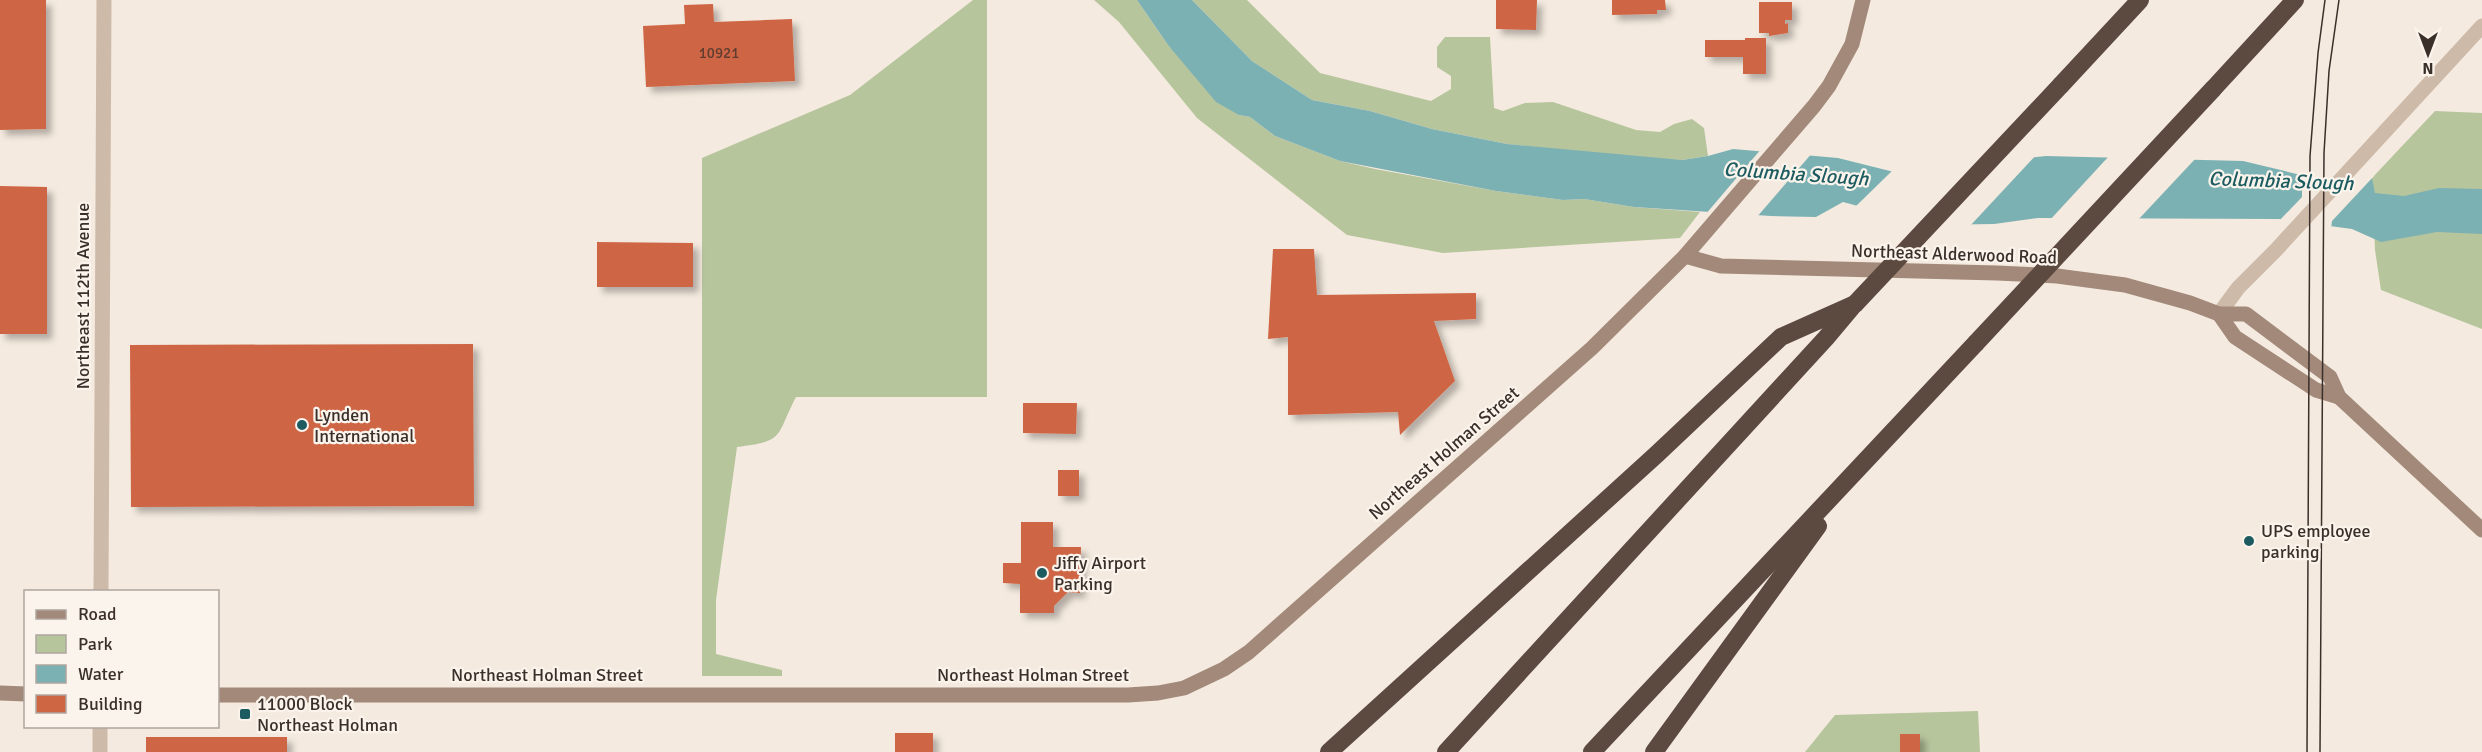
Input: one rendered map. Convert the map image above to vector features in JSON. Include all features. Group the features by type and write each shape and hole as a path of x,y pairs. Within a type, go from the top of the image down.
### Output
{"highway":[{"path":"1446,752 1855,304 2140,0"},
{"path":"1592,752 2295,0"},
{"path":"1329,752 1657,454 1781,337 1855,304"},
{"path":"1654,752 1861,466"}],"street":[{"name":"Northeast 112th Avenue","path":"100,590 104,0"},
{"name":"Northeast Holman Street","path":"219,695 1128,695 1178,689 1224,669 1277,628 1592,348 1685,256 1814,106 1842,64 1852,44 1863,0"},
{"path":"2219,315 2238,288 2482,26"},
{"name":"Northeast Alderwood Road","path":"1685,256 1721,266 1997,273 2104,281 2156,292 2219,315 2246,314 2269,329 2330,377 2339,397 2482,530"},
{"name":"Northeast Alderwood Road","path":"2219,315 2235,337 2316,390 2339,397"},
{"path":"0,693 24,694"},
{"path":"100,728 100,752"}],"green space":[{"path":"973,0 987,0 987,397 796,397 777,435 764,442 737,447 716,600 716,654 782,670 782,676 702,676 702,158 850,95"},
{"path":"1094,0 1137,0 1168,45 1239,115 1250,117 1275,136 1340,161 1496,191 1563,200 1584,199 1634,207 1700,212 1680,238 1443,253 1347,235 1197,118 1119,22"},
{"path":"1192,0 1247,0 1320,73 1431,101 1451,89 1451,76 1437,67 1437,47 1445,37 1490,37 1494,108 1503,111 1525,103 1553,102 1636,130 1660,132 1674,124 1692,119 1704,128 1708,156 1682,160 1651,159 1507,144 1432,129 1370,111 1312,100 1252,61"},
{"path":"2435,111 2482,113 2482,329 2381,290 2375,250 2372,178"},
{"path":"1978,711 1980,752 1805,752 1835,715"}],"water":[{"name":"Columbia Slough","path":"1137,0 1192,0 1252,61 1312,100 1370,111 1432,129 1507,144 1682,160 1733,149 1838,158 1894,172 2046,156 2243,161 2301,175 2372,178 2375,193 2404,196 2439,188 2482,189 2482,234 2437,232 2381,242 2352,229 2279,219 2038,218 1994,224 1929,225 1843,202 1816,217 1771,216 1634,207 1584,199 1563,200 1496,191 1340,161 1275,136 1250,117 1239,115 1216,102 1168,45"}],"pier":[{"path":"1762,148 1813,152 1756,218 1705,215"},
{"path":"2037,154 1969,227 1928,228 1854,208 1894,169"},
{"path":"2110,155 2197,157 2137,221 2049,221"},
{"path":"2302,172 2374,176 2332,221 2331,229 2278,222 2302,197"}],"building":[{"path":"0,0 46,0 46,129 0,130"},
{"path":"1496,0 1537,0 1536,30 1496,29"},
{"path":"1612,0 1665,0 1666,10 1657,10 1657,14 1612,15"},
{"path":"1759,2 1792,2 1792,20 1785,20 1785,24 1788,23 1788,33 1769,36 1769,33 1759,33"},
{"path":"713,4 714,22 792,19 795,81 646,87 643,26 685,24 684,5"},
{"path":"1745,38 1766,38 1766,74 1743,74 1743,57 1705,57 1705,40 1745,40"},
{"path":"0,186 47,187 47,334 0,334"},
{"path":"597,242 693,243 693,287 597,287"},
{"path":"1273,249 1314,249 1317,295 1476,293 1476,319 1434,321 1455,381 1400,435 1398,412 1288,415 1288,337 1268,339"},
{"name":"Lynden International","path":"473,344 474,506 131,507 130,345"},
{"path":"1023,403 1077,403 1076,434 1023,433"},
{"path":"1058,470 1079,470 1079,496 1058,496"},
{"name":"Jiffy Airport Parking","path":"1021,522 1053,522 1053,547 1081,547 1080,593 1068,592 1054,606 1054,613 1020,613 1020,584 1003,583 1003,563 1021,563"},
{"path":"895,733 933,733 933,752 895,752"},
{"path":"1900,734 1920,734 1920,752 1900,752"},
{"path":"146,737 287,737 287,752 146,752"}],"tram line":[{"path":"2307,752 2310,156 2318,53 2325,0"},
{"path":"2320,752 2324,153 2329,71 2339,0"}],"place":[{"name":"Lynden International","path":"302,425"},
{"name":"UPS employee parking","path":"2249,541"},
{"name":"Jiffy Airport Parking","path":"1042,573"},
{"name":"11000 Block Northeast Holman","path":"245,714"}]}
